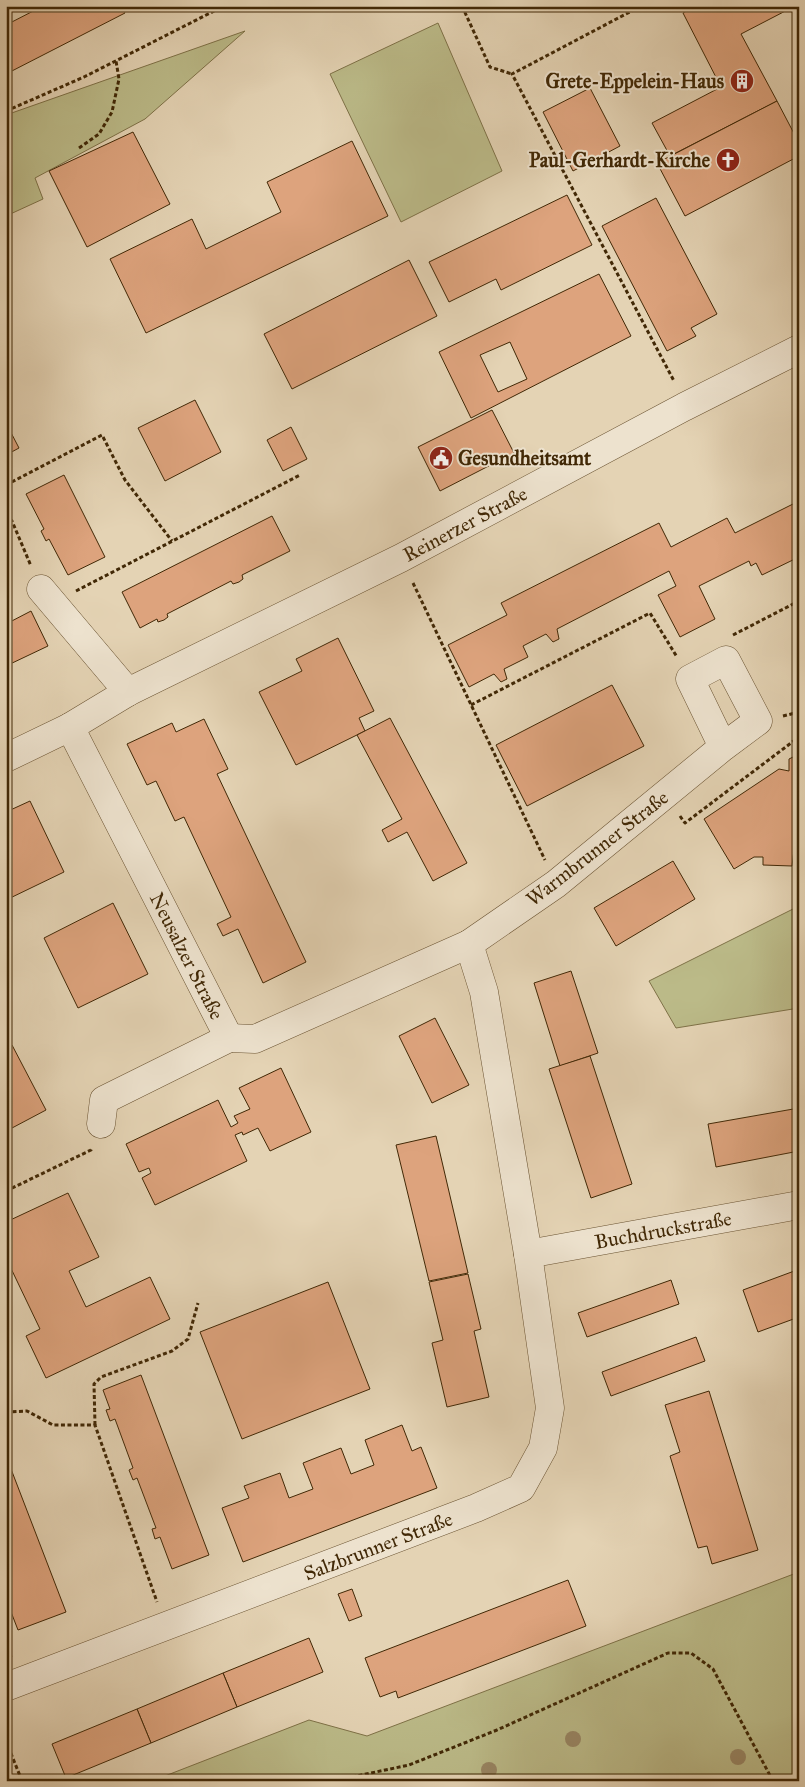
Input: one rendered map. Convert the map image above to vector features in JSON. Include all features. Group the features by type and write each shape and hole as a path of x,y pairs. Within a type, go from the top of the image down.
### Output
{"street":[{"name":"Reinerzer Straße","path":"6,758 70,727 128,692 401,558 687,406 799,349"},
{"path":"46,596 128,692"},
{"path":"723,747 690,679 726,660"},
{"name":"Warmbrunner Straße","path":"229,1038 255,1039 469,944 556,884 723,747 758,721 726,660"},
{"name":"Neusalzer Straße","path":"70,727 229,1038 104,1100 101,1124"},
{"path":"469,944 484,992 528,1254"},
{"name":"Buchdruckstraße","path":"528,1254 799,1205"},
{"name":"Salzbrunner Straße","path":"6,1687 476,1508 521,1488 543,1448 550,1408 528,1254"}],"path":[{"path":"6,110 84,77 220,8 220,6"},
{"path":"462,6 490,67 512,74 687,406"},
{"path":"512,74 641,6"},
{"path":"79,148 99,134 112,112 119,79 116,61"},
{"path":"797,65 799,70"},
{"path":"6,485 102,434 125,480 172,542"},
{"path":"6,514 12,521 46,596 172,542 300,475"},
{"path":"401,558 556,884"},
{"path":"726,660 719,642 799,601"},
{"path":"471,705 650,613 690,679"},
{"path":"664,795 685,823 799,737"},
{"path":"6,1191 91,1150 101,1124"},
{"path":"166,1626 95,1425 94,1384 101,1377 172,1351 188,1339 198,1303"},
{"path":"6,1412 27,1411 53,1425 95,1425"},
{"path":"333,1781 409,1766 497,1730 668,1653 691,1653 713,1669 773,1781"},
{"path":"6,1741 22,1781"}],"shaded area":[{"path":"438,23 502,171 401,222 330,74"},
{"path":"245,31 145,119 35,178 43,199 6,216 6,115"},
{"path":"799,906 799,1008 676,1028 649,981"},
{"path":"799,1572 799,1781 152,1781 309,1720 367,1736"}],"building":[{"path":"43,6 121,6 125,13 6,74 6,25"},
{"name":"Grete-Eppelein-Haus","path":"695,6 795,6 741,34 777,101 670,156 652,123 721,87 683,13"},
{"path":"590,88 620,146 573,171 543,112"},
{"name":"Paul-Gerhardt-Kirche","path":"777,101 799,143 799,156 685,216 657,163"},
{"path":"133,132 170,204 87,247 49,171"},
{"path":"352,141 388,216 146,333 110,259 192,219 206,249 281,212 267,182"},
{"path":"567,195 592,245 501,290 496,279 449,302 429,262"},
{"path":"656,198 717,314 691,328 696,336 667,351 602,226"},
{"path":"409,260 437,316 292,389 264,334"},
{"path":"599,274 631,336 471,418 439,352","holes":["510,342 527,379 498,392 480,355"]},
{"path":"195,400 221,452 165,481 138,428"},
{"path":"492,410 514,453 440,491 418,447"},
{"path":"6,423 19,448 6,455"},
{"path":"291,427 307,459 283,471 267,440"},
{"path":"64,475 105,557 68,575 49,539 46,541 41,531 44,529 26,494"},
{"path":"799,501 799,557 762,575 756,563 751,566 749,561 699,586 715,619 680,637 658,595 676,586 669,571 557,629 559,639 553,642 546,634 523,646 528,657 504,669 507,679 501,682 494,674 469,687 448,645 507,615 501,603 659,523 671,547 727,518 735,533"},
{"path":"272,516 290,551 242,575 243,579 239,582 233,584 231,581 167,614 168,617 164,620 158,622 157,619 140,628 122,592"},
{"path":"31,611 48,646 8,665 11,671 6,673 6,624"},
{"path":"338,638 374,711 359,718 365,731 296,765 259,692 302,671 296,659"},
{"path":"612,685 644,746 527,806 496,745"},
{"path":"390,718 467,863 433,881 407,832 388,842 382,830 402,819 357,735"},
{"path":"204,719 228,769 217,774 306,962 263,983 238,929 223,936 217,924 231,917 184,817 175,821 156,781 147,785 127,744 172,723 176,732"},
{"path":"799,754 799,832 796,833 792,866 763,865 763,857 754,857 734,869 704,819 779,769 789,771 789,759"},
{"path":"30,801 64,872 6,900 6,812"},
{"path":"673,861 695,899 616,946 594,908"},
{"path":"113,903 148,974 78,1008 44,938"},
{"path":"571,971 598,1053 560,1066 534,983"},
{"path":"435,1018 469,1085 432,1103 399,1036"},
{"path":"12,1045 46,1110 12,1128 6,1116 6,1048"},
{"path":"590,1056 632,1184 591,1198 549,1069"},
{"path":"281,1068 311,1132 270,1151 258,1128 243,1135 242,1132 235,1135 247,1161 155,1205 142,1178 151,1173 149,1168 139,1172 126,1144 218,1100 231,1127 238,1123 234,1116 250,1109 239,1088"},
{"path":"799,1108 799,1151 716,1167 708,1124"},
{"path":"436,1136 468,1273 429,1281 396,1145"},
{"path":"68,1193 99,1257 69,1271 86,1307 150,1277 170,1319 46,1378 26,1336 40,1329 6,1258 6,1222"},
{"path":"797,1270 799,1276 799,1317 758,1332 743,1290"},
{"path":"468,1274 481,1329 474,1331 489,1397 447,1407 432,1343 443,1340 429,1282"},
{"path":"671,1280 679,1304 587,1337 578,1313"},
{"path":"328,1282 370,1389 242,1439 200,1332"},
{"path":"696,1337 705,1361 611,1396 602,1372"},
{"path":"141,1375 209,1555 172,1569 160,1537 155,1539 152,1529 156,1528 137,1478 133,1480 129,1470 133,1468 115,1419 110,1421 106,1410 110,1409 103,1390"},
{"path":"709,1391 758,1550 712,1564 707,1546 698,1548 670,1456 680,1452 665,1405"},
{"path":"402,1425 412,1451 421,1447 437,1488 243,1562 222,1508 249,1498 244,1486 280,1473 289,1498 313,1489 303,1463 341,1448 351,1474 374,1465 365,1440"},
{"path":"6,1456 66,1612 18,1630 6,1599"},
{"path":"568,1580 586,1626 398,1698 396,1691 380,1697 365,1658"},
{"path":"352,1589 362,1616 349,1621 338,1594"},
{"path":"309,1638 323,1672 237,1707 223,1673"},
{"path":"223,1673 237,1707 151,1743 137,1709"},
{"path":"137,1709 151,1743 66,1778 52,1744"}],"place":[{"name":"Grete-Eppelein-Haus","path":"742,81"},
{"name":"Paul-Gerhardt-Kirche","path":"728,160"},
{"name":"Gesundheitsamt","path":"441,458"}]}
